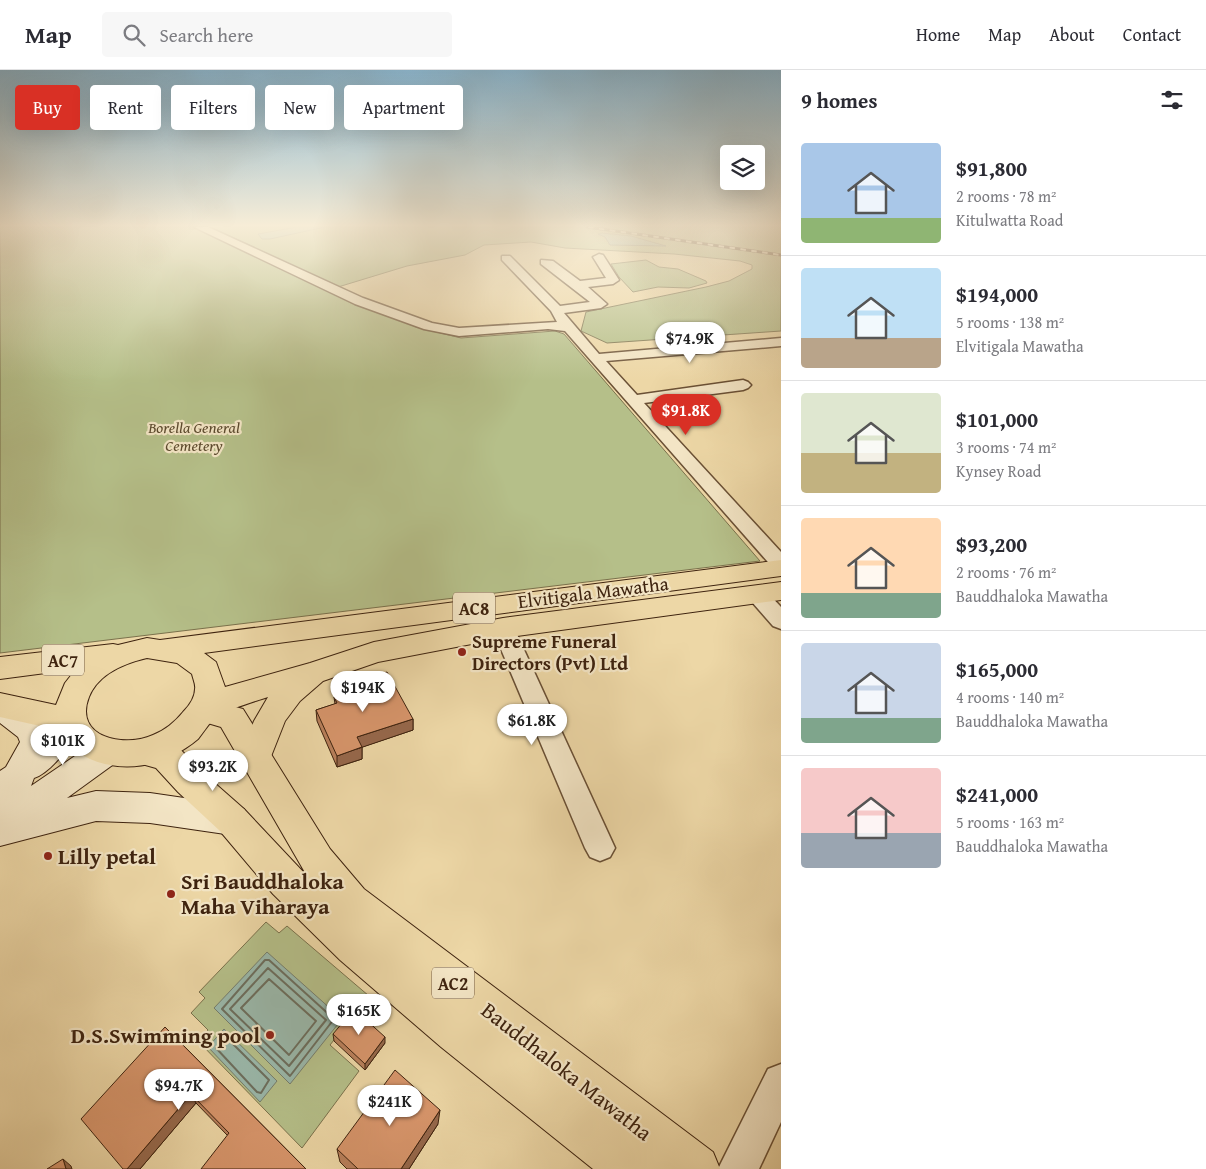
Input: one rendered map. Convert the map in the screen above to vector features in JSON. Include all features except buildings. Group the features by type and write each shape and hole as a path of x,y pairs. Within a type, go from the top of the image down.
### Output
{"main road":[{"name":"Elvitigala Mawatha","path":"168,648 781,566"},
{"name":"Elvitigala Mawatha","path":"205,711 234,696 317,672 374,652 503,628 769,593"},
{"path":"147,648 168,648 187,653 201,663 210,677 211,694 205,711 195,725 162,746 143,752 106,752 88,745 76,734 70,720 70,704 77,688 89,673 126,652 147,648"},
{"name":"AC7","path":"0,668 126,652"},
{"path":"256,755 270,717 293,688 317,672"},
{"path":"0,705 70,720"},
{"name":"Bauddhaloka Mawatha","path":"205,711 232,718 318,861 350,902 509,1027 696,1169"},
{"name":"Bauddhaloka Mawatha","path":"143,752 166,756 232,820 286,882 354,946 456,1032 632,1169"}],"street":[{"path":"311,278 359,300 429,326 459,332 548,325 569,328"},
{"path":"526,278 557,310 559,317 781,566"},
{"path":"557,310 601,304 571,278"},
{"path":"580,285 613,280 612,278"},
{"path":"596,358 781,342"},
{"path":"634,400 743,386"},
{"path":"769,593 781,621"},
{"path":"503,628 600,848"},
{"path":"0,705 35,735 36,743 9,783"},
{"path":"9,783 50,746 70,720"},
{"path":"0,818 48,794 106,752"},
{"path":"0,830 96,806 150,808 232,820"},
{"path":"738,1169 781,1082"}],"green space":[{"name":"Borella General Cemetery","path":"0,278 312,278 416,327 461,338 555,331 564,334 760,561 0,653"},
{"path":"320,278 367,278 338,287"},
{"path":"620,278 700,278 707,283 689,288 658,287 633,292"},
{"path":"734,278 781,278 781,331 607,343 581,331 586,312"},
{"name":"D.S.Swimming pool","path":"266,922 279,933 287,926 369,996 330,1045 359,1071 302,1148 198,1041 208,1030 191,1013 205,998 199,992"}],"water":[{"path":"267,952 342,1019 290,1084 214,1008"},
{"path":"224,1029 277,1081 260,1102 208,1047"}],"place":[{"name":"Supreme Funeral Directors (Pvt) Ltd","path":"462,652"},
{"name":"Lilly petal","path":"48,856"},
{"name":"Sri Bauddhaloka Maha Viharaya","path":"171,894"},
{"name":"D.S.Swimming pool","path":"270,1035"}]}
